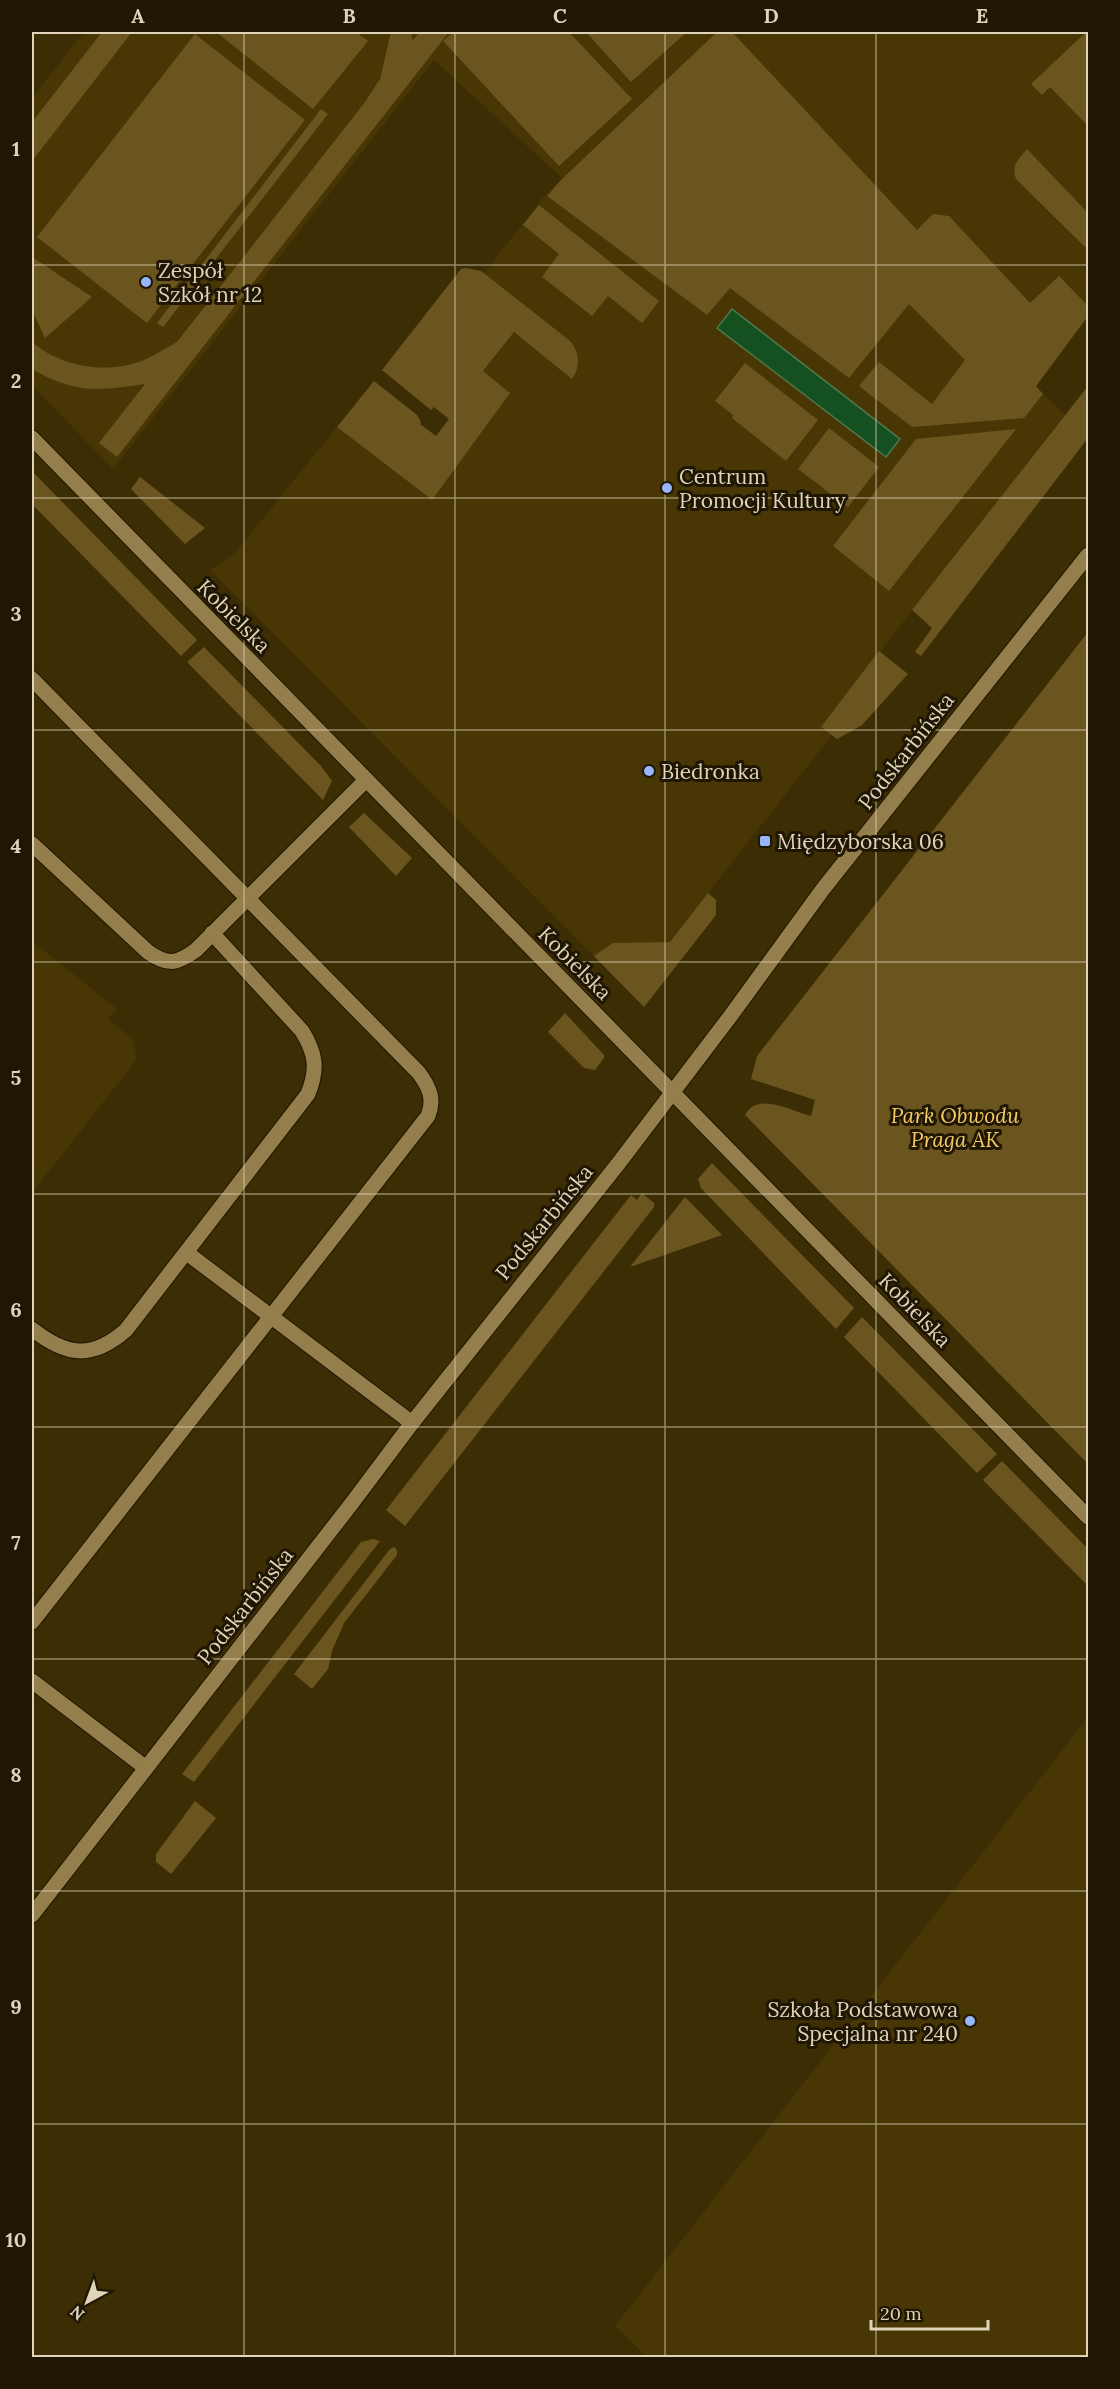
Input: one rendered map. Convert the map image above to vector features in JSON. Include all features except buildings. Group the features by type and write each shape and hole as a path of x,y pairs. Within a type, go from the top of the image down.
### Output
{"street":[{"name":"Kobielska","path":"32,438 1089,1517"},
{"name":"Podskarbińska","path":"32,1915 412,1423 673,1091 823,889 1089,555"},
{"path":"32,678 419,1073 427,1084 432,1102 428,1116 32,1622"},
{"path":"32,843 159,960 178,962 195,950 366,780"},
{"path":"32,1329 54,1344 72,1351 86,1352 101,1349 126,1330 308,1094 314,1080 313,1050 302,1031 212,933"},
{"path":"187,1253 412,1423"},
{"path":"32,1681 146,1768"}],"shaded area":[{"path":"84,32 1088,32 1088,316 1036,387 1065,415 822,726 832,735 708,893 716,900 716,915 644,1007 210,570 235,553 337,427 431,500 483,371 514,332 467,295 542,199 562,178 434,60 113,469 32,385 32,98"},
{"path":"732,309 900,439 886,457 717,328"},
{"path":"32,941 117,1009 108,1019 133,1039 137,1059 32,1193"},
{"name":"Szkoła Podstawowa Specjalna nr 240","path":"1088,1717 1088,2357 647,2357 615,2326"}],"green space":[{"path":"102,32 132,32 32,161 32,122"},
{"path":"216,32 356,32 368,41 313,109"},
{"path":"391,32 412,32 412,41 420,32 449,32 117,457 99,443 145,384 100,389 74,387 61,383 32,369 32,342 44,351 70,363 115,367 144,360 177,342 365,102 380,79"},
{"path":"453,32 569,32 632,99 559,166 443,41"},
{"path":"586,32 687,32 631,82"},
{"path":"717,32 732,32 917,230 933,214 949,216 1030,303 1059,276 1088,306 1088,316 1036,386 1043,394 1024,418 912,427 859,386 879,362 932,404 965,360 909,304 849,378 730,288 707,315 547,196 562,179"},
{"path":"1084,32 1088,32 1088,126 1050,87 1042,95 1031,84"},
{"path":"195,34 305,120 147,323 37,237"},
{"path":"321,109 328,114 163,327 157,323"},
{"path":"1027,149 1088,213 1088,250 1016,179 1015,166"},
{"path":"539,205 659,301 642,323 608,296 592,316 542,277 559,254 523,225"},
{"path":"32,257 92,297 45,338 32,310"},
{"path":"461,269 481,271 569,340 577,354 578,364 572,379 514,332 483,371 510,393 432,500 337,427 374,381 417,415 420,424 436,436 449,419 434,407 431,410 382,370"},
{"path":"745,363 818,420 786,461 732,418 733,415 715,401"},
{"path":"1088,386 1088,438 921,656 915,652 932,628 912,610"},
{"path":"829,428 879,467 848,507 798,469"},
{"path":"1016,429 889,591 833,546 916,439"},
{"path":"32,471 197,640 181,656 32,504"},
{"path":"140,477 205,528 185,544 131,489"},
{"name":"Park Obwodu Praga AK","path":"1088,632 1088,1464 745,1115 758,1104 766,1103 811,1116 815,1100 751,1079 757,1056"},
{"path":"204,647 321,766 332,781 323,800 187,662"},
{"path":"879,651 908,674 862,725 837,739 821,727"},
{"path":"364,813 412,858 396,876 349,827"},
{"path":"708,893 716,900 716,915 644,1007 594,956 613,943 670,942"},
{"path":"565,1013 604,1055 595,1070 584,1068 548,1032"},
{"path":"712,1163 854,1308 836,1329 701,1188 698,1179"},
{"path":"642,1193 654,1203 654,1207 405,1526 386,1510 631,1195 637,1200"},
{"path":"685,1197 722,1235 630,1267"},
{"path":"862,1317 997,1454 977,1473 844,1337"},
{"path":"1002,1461 1088,1549 1088,1586 983,1480"},
{"path":"373,1539 380,1541 194,1782 182,1774 361,1542"},
{"path":"395,1547 397,1555 344,1623 332,1651 328,1669 312,1689 294,1674 390,1549"},
{"path":"195,1801 216,1818 171,1874 156,1862 156,1854"}],"place":[{"name":"Zespół Szkół nr 12","path":"146,282"},
{"name":"Centrum Promocji Kultury","path":"667,488"},
{"name":"Biedronka","path":"649,771"},
{"name":"Międzyborska 06","path":"765,841"},
{"name":"Szkoła Podstawowa Specjalna nr 240","path":"970,2021"}]}
